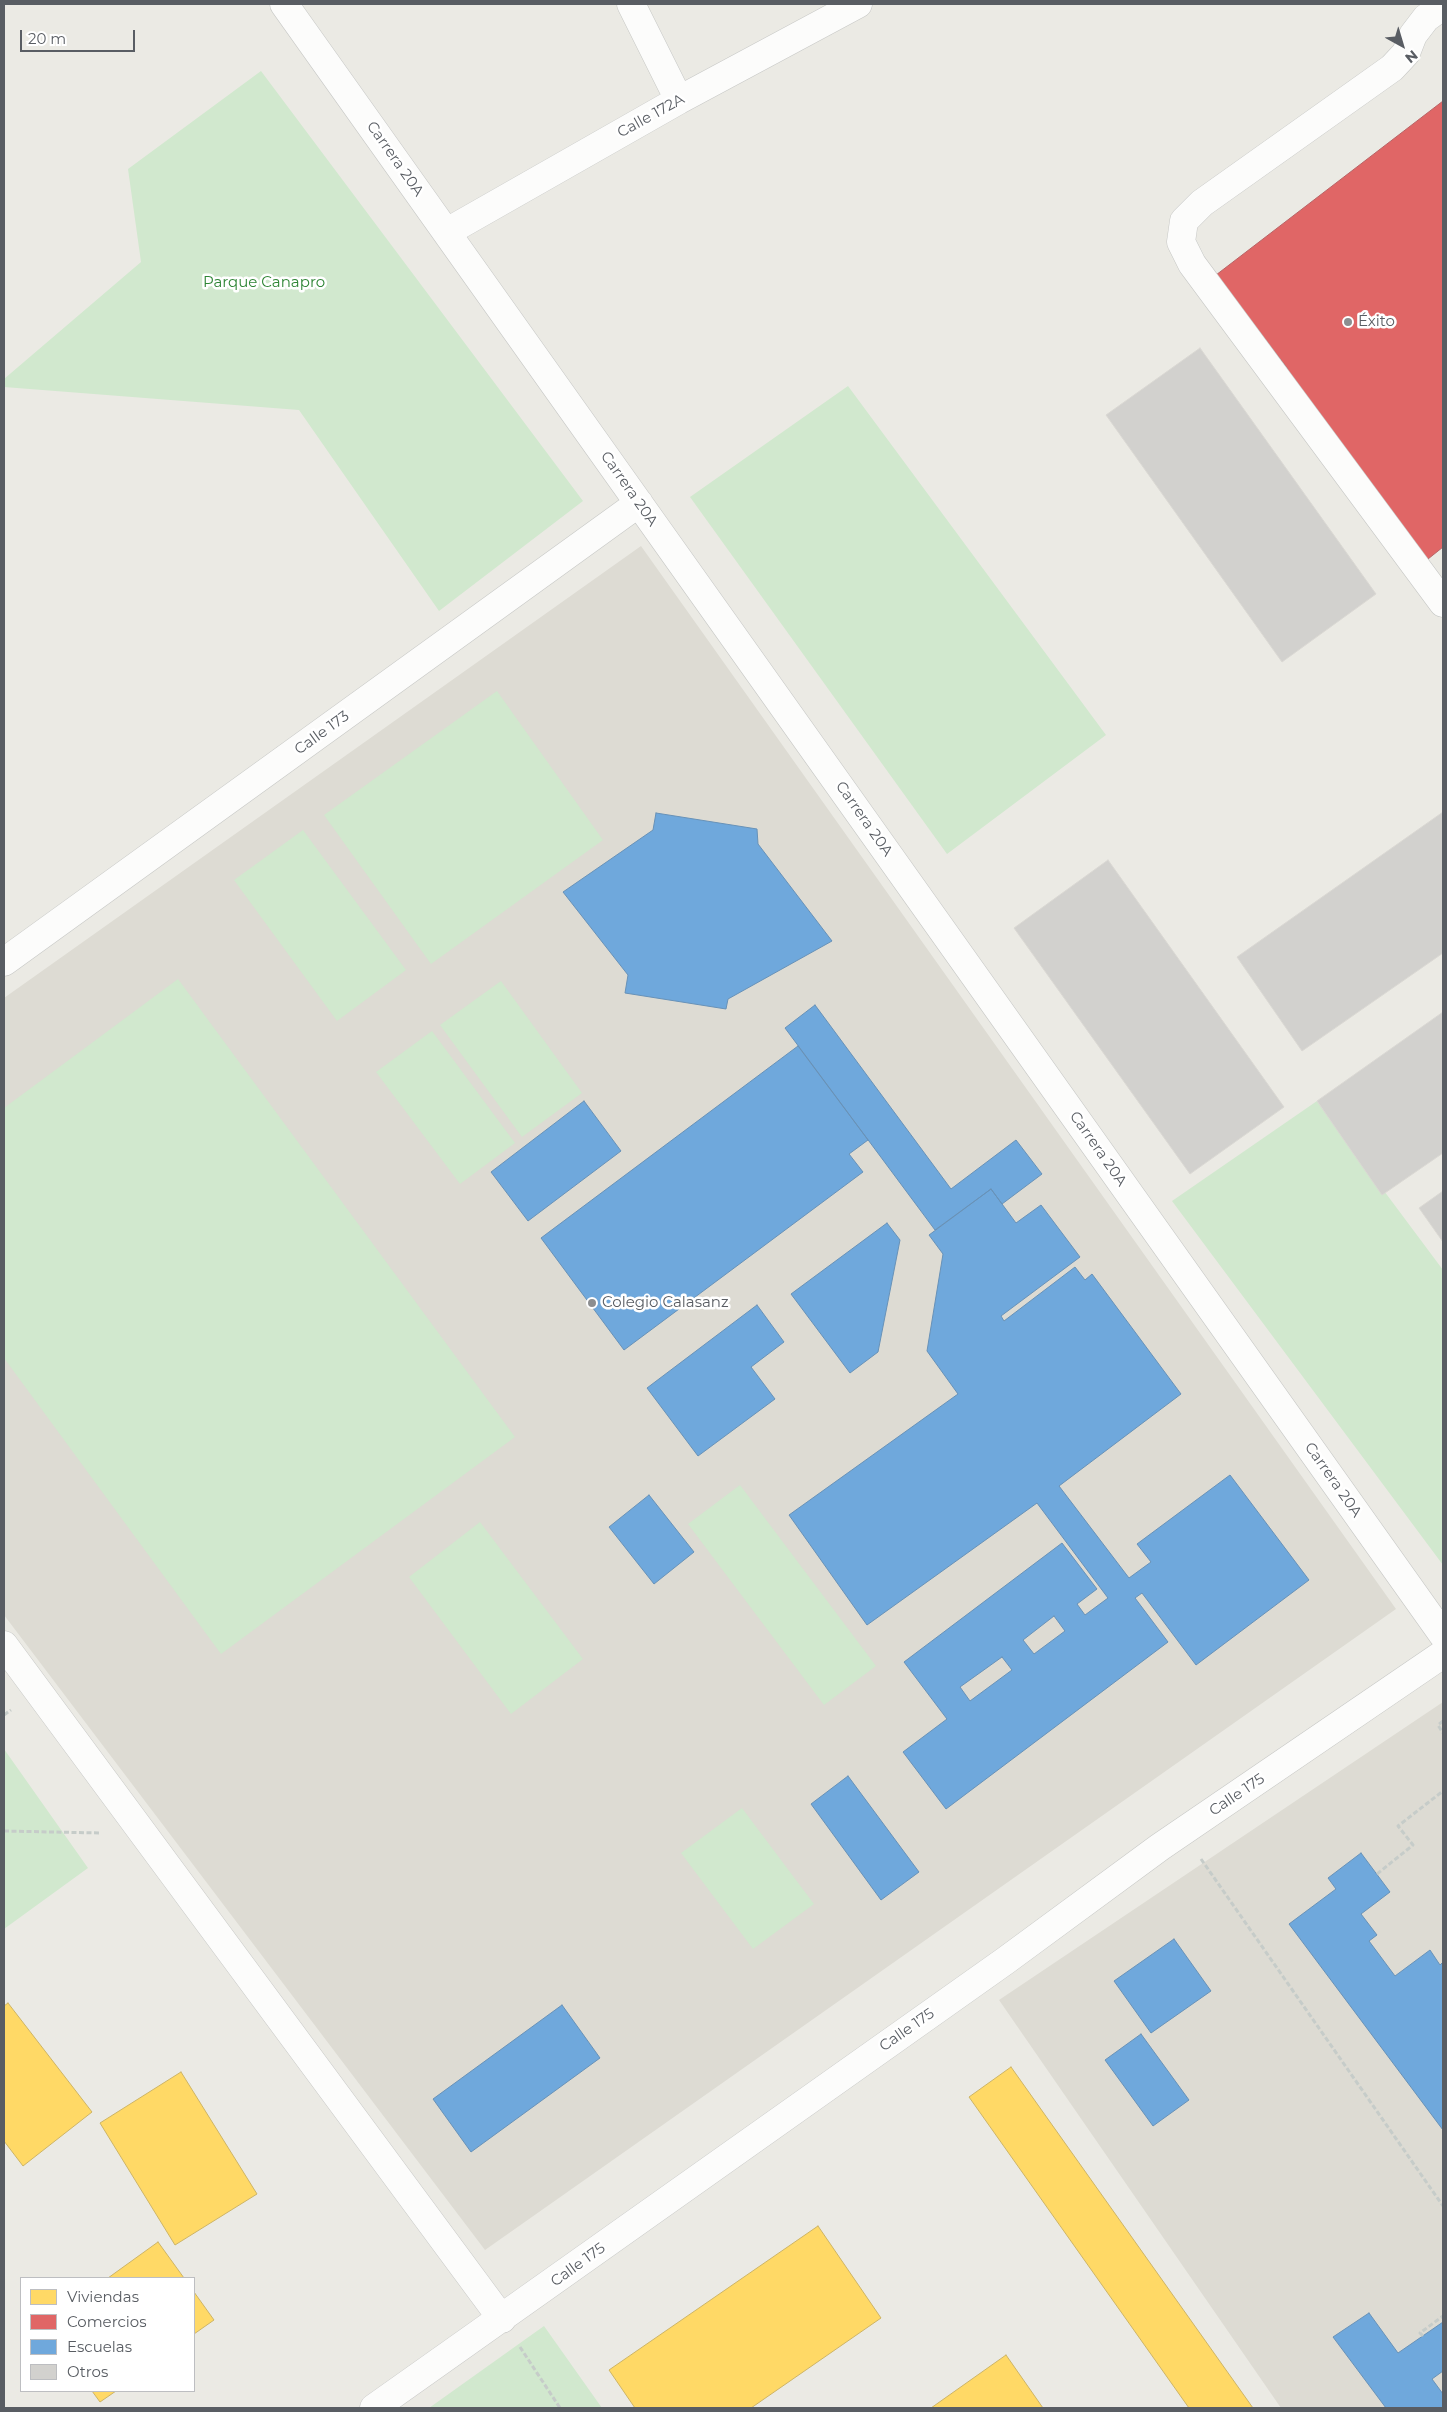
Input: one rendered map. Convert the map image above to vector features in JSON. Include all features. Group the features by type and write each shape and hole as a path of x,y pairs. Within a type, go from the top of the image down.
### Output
{"street":[{"name":"Carrera 20A","path":"284,4 1443,1635"},
{"path":"631,4 679,100"},
{"name":"Calle 172A","path":"447,232 679,100 858,4"},
{"path":"1443,6 1426,18 1413,34 1406,53 1392,68 1202,204 1184,221 1181,242 1192,264 1443,603"},
{"name":"Calle 173","path":"4,962 639,503"},
{"path":"4,1645 502,2319"},
{"name":"Calle 175","path":"374,2408 502,2319 1182,1832 1443,1654"}],"path":[{"path":"1443,1721 1438,1725 1443,1733"},
{"path":"1377,1874 1413,1845 1398,1826 1443,1791"},
{"path":"4,1831 144,1834"},
{"path":"1182,1832 1443,2206"},
{"path":"1423,2336 1420,2333 1443,2316"},
{"path":"502,2319 560,2408"}],"shaded area":[{"name":"Colegio Calasanz","path":"641,546 1396,1609 485,2250 4,1615 4,998"},
{"path":"1443,1702 1443,2408 1281,2408 999,2000"}],"green space":[{"name":"Parque Canapro","path":"261,71 583,501 439,611 299,410 4,387 4,379 141,262 128,169"},
{"path":"848,386 1106,735 947,854 690,497"},
{"path":"497,691 603,840 431,964 324,815"},
{"path":"303,830 406,970 337,1021 234,880"},
{"path":"178,979 515,1437 221,1654 4,1358 4,1108"},
{"path":"501,981 582,1093 522,1137 440,1025"},
{"path":"432,1031 515,1143 460,1184 376,1072"},
{"path":"1317,1101 1443,1270 1443,1565 1172,1201"},
{"path":"740,1485 876,1666 824,1705 688,1524"},
{"path":"480,1522 583,1659 511,1714 409,1577"},
{"path":"4,1749 88,1868 4,1929"},
{"path":"742,1808 814,1904 753,1949 681,1853"},
{"path":"544,2326 602,2408 429,2408"}],"building: Viviendas":[{"path":"8,2003 92,2112 23,2166 4,2141 4,2006"},
{"path":"1011,2067 1253,2408 1189,2408 969,2097"},
{"path":"181,2072 257,2194 175,2245 100,2123"},
{"path":"818,2226 881,2318 751,2408 635,2408 609,2370"},
{"path":"158,2242 183,2277 109,2277"},
{"path":"195,2293 214,2320 195,2333"},
{"path":"1006,2355 1043,2408 931,2408"},
{"path":"93,2392 115,2392 100,2402"}],"building: Comercios":[{"name":"Éxito","path":"1443,101 1443,547 1423,563 1280,375 1288,369 1216,275"}],"building: Escuelas":[{"path":"656,813 757,829 758,844 832,941 728,999 726,1009 625,993 628,975 563,892 653,830"},
{"path":"815,1005 951,1189 1016,1140 1042,1174 1002,1204 991,1189 935,1230 785,1028"},
{"path":"798,1046 868,1140 849,1154 863,1172 624,1350 541,1238"},
{"path":"584,1101 621,1151 528,1221 491,1172"},
{"path":"991,1189 1016,1223 1041,1205 1080,1257 1001,1316 1004,1321 1075,1267 1085,1280 1092,1274 1181,1394 1059,1486 1129,1578 1151,1562 1137,1544 1230,1475 1309,1580 1196,1665 1142,1593 1135,1598 1168,1642 946,1809 903,1752 947,1719 904,1662 1062,1543 1097,1589 1077,1604 1085,1615 1108,1598 1037,1503 867,1625 789,1515 958,1394 927,1351 943,1254 929,1235","holes":["1054,1616 1065,1631 1034,1654 1023,1640","1002,1657 1012,1670 970,1701 960,1687"]},
{"path":"887,1223 900,1240 878,1352 850,1373 791,1294"},
{"path":"757,1305 784,1342 751,1367 775,1399 698,1456 647,1388"},
{"path":"649,1495 694,1552 654,1584 609,1527"},
{"path":"848,1776 919,1872 881,1900 811,1804"},
{"path":"1361,1853 1390,1892 1361,1914 1377,1935 1369,1941 1395,1976 1430,1950 1440,1965 1443,1962 1443,2130 1289,1924 1336,1889 1328,1878"},
{"path":"1174,1939 1211,1991 1151,2033 1114,1981"},
{"path":"562,2005 600,2058 471,2152 433,2099"},
{"path":"1141,2034 1189,2100 1153,2126 1105,2060"},
{"path":"1369,2313 1398,2353 1443,2322 1443,2371 1432,2379 1443,2394 1443,2408 1386,2408 1333,2337"}],"building: Otros":[{"path":"1200,348 1376,594 1282,662 1106,415"},
{"path":"1443,812 1443,953 1302,1051 1237,957"},
{"path":"1108,860 1284,1107 1190,1174 1014,928"},
{"path":"1443,1012 1443,1153 1382,1195 1317,1101"},
{"path":"1443,1191 1443,1242 1419,1208"}],"place":[{"name":"Éxito","path":"1348,322"},
{"name":"Colegio Calasanz","path":"592,1303"}]}
